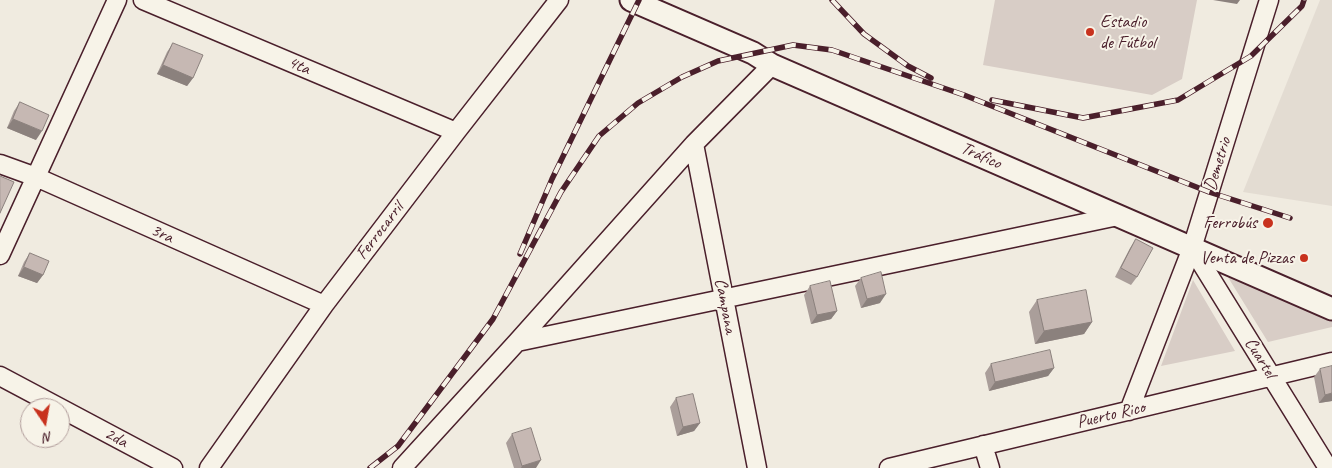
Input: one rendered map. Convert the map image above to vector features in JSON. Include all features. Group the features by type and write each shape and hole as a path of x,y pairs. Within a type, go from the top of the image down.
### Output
{"street":[{"path":"0,255 117,0"},
{"name":"4ta","path":"143,0 456,132"},
{"name":"Ferrocarril","path":"209,468 324,305 559,0"},
{"name":"Tráfico","path":"631,0 753,53 772,65 1332,309"},
{"name":"Demetrio","path":"1129,411 1192,248 1268,0"},
{"path":"402,468 694,144 772,65"},
{"name":"Campana","path":"694,144 757,468"},
{"name":"3ra","path":"0,164 36,178 324,305"},
{"path":"517,342 1118,216"},
{"name":"Cuartel","path":"1192,248 1328,468"},
{"name":"Puerto Rico","path":"889,468 1332,362"},
{"name":"2da","path":"0,376 173,468"},
{"path":"983,445 990,468"}],"shaded area":[{"name":"Estadio de Fútbol","path":"995,0 1197,0 1182,79 1152,95 983,65"},
{"path":"1320,0 1332,0 1332,206 1243,192"},
{"path":"1226,274 1332,321 1332,327 1268,342"},
{"path":"1193,280 1235,351 1161,366"}],"building":[{"path":"173,43 203,55 193,78 163,65"},
{"path":"20,102 49,115 42,131 13,119"},
{"path":"0,176 14,182 0,213"},
{"path":"1136,239 1153,248 1137,277 1121,268"},
{"path":"30,253 49,261 43,275 24,267"},
{"path":"881,272 886,294 867,299 861,278"},
{"path":"830,281 837,311 817,315 810,286"},
{"path":"1086,290 1092,322 1044,331 1037,300"},
{"path":"1050,350 1054,368 995,382 991,364"},
{"path":"1332,366 1332,393 1325,395 1320,369"},
{"path":"693,394 700,423 683,427 676,398"},
{"path":"531,428 541,460 522,466 512,434"}],"railway":[{"path":"520,254 552,179 639,0"},
{"path":"832,0 864,34 908,66 931,78"},
{"path":"992,100 1083,118 1178,100 1251,56 1302,6 1304,0"},
{"path":"370,468 398,446 493,319 561,192 599,136 638,103 682,77 718,61 793,45 832,50 964,95 1209,192 1290,218"}],"place":[{"name":"Estadio de Fútbol","path":"1090,32"},
{"name":"Ferrobús","path":"1268,223"},
{"name":"Venta de Pizzas","path":"1304,258"}]}
